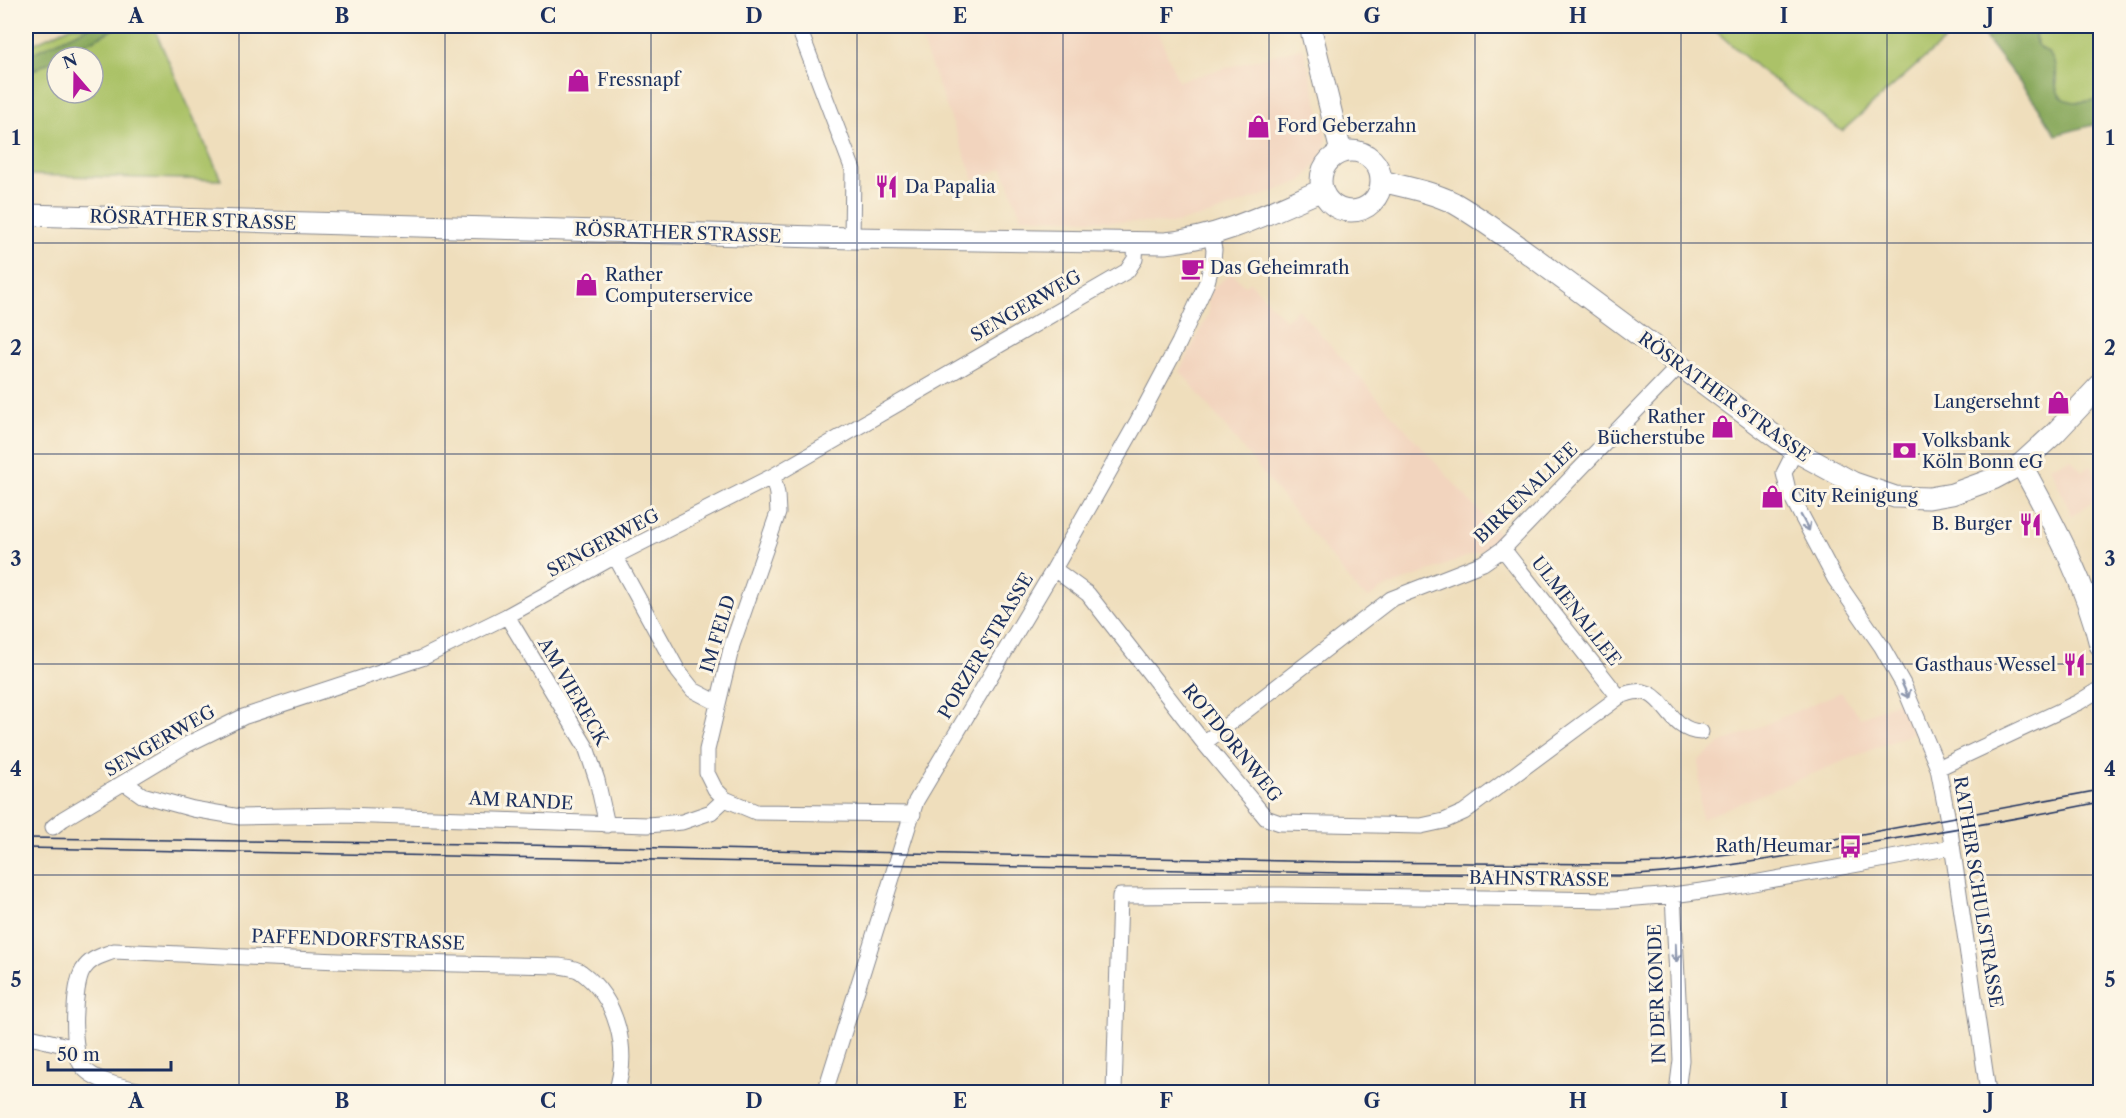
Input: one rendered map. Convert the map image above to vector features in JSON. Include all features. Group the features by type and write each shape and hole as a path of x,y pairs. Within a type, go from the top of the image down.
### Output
{"main road":[{"path":"1310,26 1341,152"},
{"path":"1341,152 1360,152 1369,156 1376,163 1381,181 1380,190 1369,206 1360,210 1341,210 1326,199 1320,181 1326,163 1341,152"},
{"name":"RÖSRATHER STRASSE","path":"1381,181 1452,202 1518,246 1795,451 1854,483 1895,497 1912,498 1952,494 1993,479 2021,464 2055,433 2100,385"},
{"name":"RÖSRATHER STRASSE","path":"26,215 852,238 1136,242 1184,241 1211,235 1273,212 1322,190"},
{"path":"2021,464 2066,546 2093,613 2100,645"}],"street":[{"path":"798,26 853,170 852,238"},
{"name":"PORZER STRASSE","path":"825,1092 916,801 1054,569 1179,343 1210,271 1214,250 1211,235"},
{"name":"SENGERWEG","path":"53,827 188,744 243,717 422,658 507,616 615,556 773,476 1127,271 1135,259 1136,242"},
{"name":"BIRKENALLEE","path":"1204,743 1391,599 1483,563 1503,549 1679,366"},
{"name":"RATHER SCHULSTRASSE","path":"1795,451 1784,472 1788,490 1835,579 1882,647 1902,684 1938,768 1988,1092"},
{"name":"IM FELD","path":"725,799 715,789 707,773 707,750 732,645 778,513 773,476"},
{"name":"ULMENALLEE","path":"1503,549 1619,696"},
{"path":"615,556 678,671 693,690 718,703"},
{"name":"ROTDORNWEG","path":"1054,569 1088,594 1204,743 1266,818 1280,823 1421,826 1444,821 1464,813 1619,696"},
{"name":"AM VIERECK","path":"507,616 586,747 597,780 607,825"},
{"path":"1938,768 2079,702 2100,689"},
{"path":"1619,696 1637,691 1647,692 1656,697 1680,726 1690,731 1701,732"},
{"name":"AM RANDE","path":"125,783 142,795 193,809 240,817 343,814 648,825 682,822 711,812 725,799"},
{"path":"725,799 756,812 913,814"},
{"name":"BAHNSTRASSE","path":"1114,1092 1120,896 1283,895 1612,900 1748,885 1952,847"},
{"name":"IN DER KONDE","path":"1673,895 1681,1060 1677,1092"},
{"name":"PAFFENDORFSTRASSE","path":"76,1048 77,990 82,972 91,960 114,951 361,962 559,966 580,970 604,994 615,1018 622,1044 621,1078 616,1092"},
{"path":"26,1036 76,1048 83,1067 102,1080 147,1092"}],"shaded area":[{"path":"916,26 1156,26 1178,81 1303,47 1327,140 1319,161 1302,181 1212,214 1172,224 1021,217 1003,168 974,180"},
{"path":"1232,273 1245,286 1250,282 1285,320 1298,309 1502,537 1484,550 1380,590 1369,598 1360,593 1180,371 1209,313 1210,290"},
{"path":"2071,459 2082,471 2090,466 2100,480 2100,496 2072,516 2050,467"},
{"path":"1841,692 1860,718 1899,701 1913,733 1701,819 1699,760 1721,743"}],"green space":[{"path":"72,26 153,26 221,180 26,175 26,47"},
{"path":"91,26 120,26 83,45 50,45"},
{"path":"1710,26 1961,26 1842,131 1759,69"},
{"path":"1976,26 2038,26 2035,36 2037,45 2049,54 2054,62 2056,87 2060,95 2076,102 2100,99 2100,123 2056,135 2038,106"},
{"path":"2038,26 2100,26 2100,99 2076,102 2060,96 2056,89 2055,67 2038,45 2035,36"},
{"path":"45,47 45,64 26,74 26,56"}],"tram line":[{"path":"26,838 474,844 1340,862 1663,863 1835,839 2100,790"},
{"path":"26,848 1340,873 1618,876 1675,872 1760,861 2036,815 2100,802"}],"place":[{"name":"Fressnapf","path":"579,80"},
{"name":"Ford Geberzahn","path":"1259,126"},
{"name":"Da Papalia","path":"887,187"},
{"name":"Das Geheimrath","path":"1192,268"},
{"name":"Rather Computerservice","path":"587,285"},
{"name":"Langersehnt","path":"2058,402"},
{"name":"Rather Bücherstube","path":"1723,427"},
{"name":"Volksbank Köln Bonn eG","path":"1904,451"},
{"name":"City Reinigung","path":"1773,496"},
{"name":"B. Burger","path":"2030,524"},
{"name":"Gasthaus Wessel","path":"2074,665"},
{"name":"Rath/Heumar","path":"1850,846"}]}
